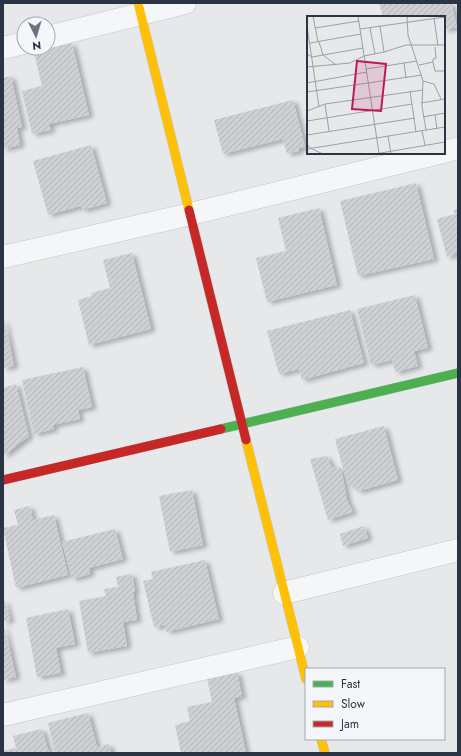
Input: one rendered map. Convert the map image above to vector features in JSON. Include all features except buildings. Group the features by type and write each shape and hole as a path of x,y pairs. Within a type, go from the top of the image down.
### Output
{"street":[{"path":"56,35 139,9 185,3"},
{"path":"139,9 305,675"},
{"path":"3,48 16,45"},
{"path":"445,152 458,148"},
{"path":"3,257 191,214 435,154"},
{"path":"3,480 458,373"},
{"path":"284,593 458,550"},
{"path":"3,715 298,647"},
{"path":"321,740 325,753"}],"traffic: fast":[{"path":"221,429 458,373"}],"traffic: slow":[{"path":"138,3 189,210"},
{"path":"246,440 305,675"},
{"path":"321,740 325,753"}],"traffic: jam":[{"path":"189,210 246,440"},
{"path":"3,480 221,429"}]}
